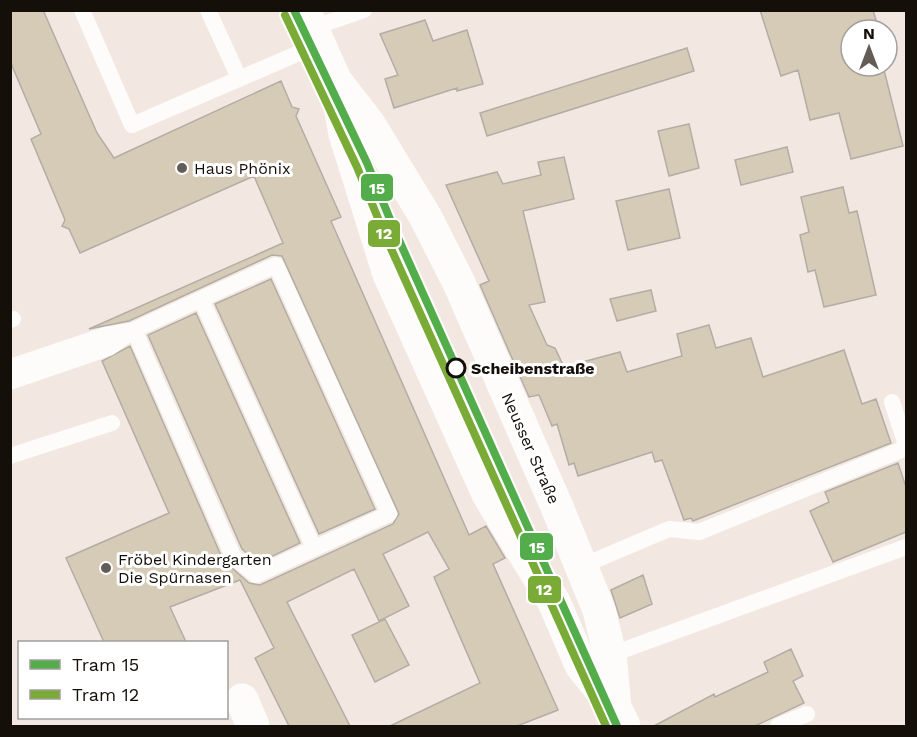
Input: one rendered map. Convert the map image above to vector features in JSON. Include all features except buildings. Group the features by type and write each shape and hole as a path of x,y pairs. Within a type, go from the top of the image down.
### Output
{"main road":[{"name":"Neusser Straße","path":"312,28 334,80 345,134 366,197 381,255 393,284 488,494 554,602 581,665 621,721"},
{"name":"Neusser Straße","path":"334,80 369,124 425,216 459,283 599,610 610,655 621,721"}],"lane":[{"path":"82,10 132,125 239,78 312,28 364,10"},
{"path":"208,10 239,78"},
{"path":"10,382 109,348 134,330 276,265 389,514 256,575 233,556 134,330"},
{"path":"201,299 314,548"},
{"path":"10,367 105,335 134,330"},
{"path":"582,566 669,529 699,532 906,446 892,402"},
{"path":"10,456 112,423"},
{"path":"610,655 906,547"},
{"path":"778,726 807,714"}],"tram line":[{"name":"15","path":"294,10 367,163 394,229 617,726"},
{"name":"12","path":"285,15 357,167 384,233 606,726"}],"place":[{"name":"Haus Phönix","path":"182,168"},
{"name":"Scheibenstraße","path":"456,368"},
{"name":"Fröbel Kindergarten Die Spürnasen","path":"106,568"}]}
